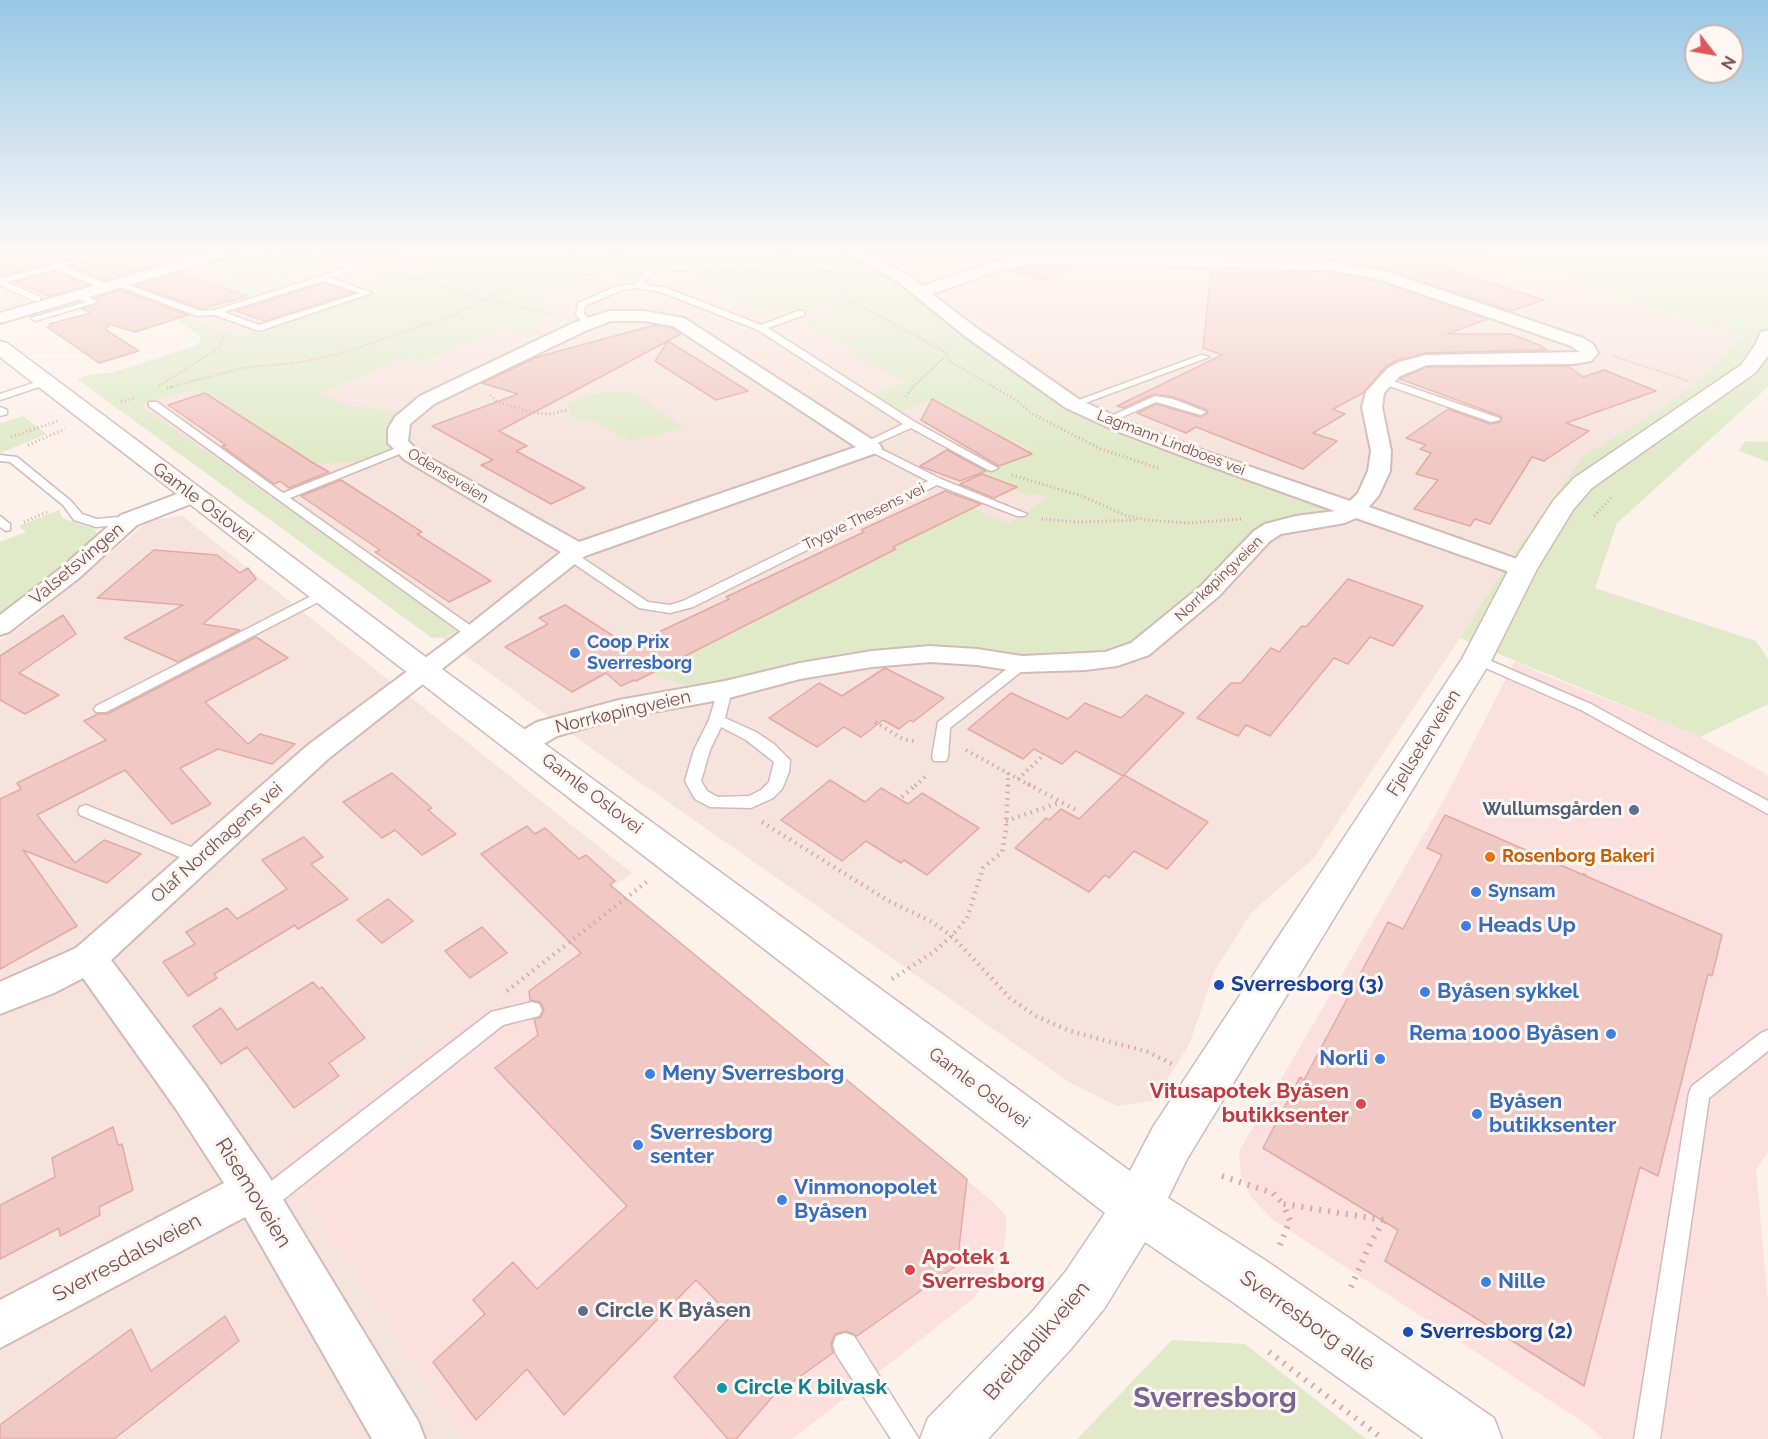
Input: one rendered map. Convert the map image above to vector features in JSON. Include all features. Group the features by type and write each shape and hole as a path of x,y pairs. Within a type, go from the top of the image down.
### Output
{"street":[{"name":"Odenseveien","path":"574,554 403,449 398,443 397,435 402,421 427,400 462,384 582,319"},
{"name":"Odenseveien","path":"665,319 678,321 869,446"},
{"name":"Lagmann Lindboes vei","path":"955,319 1073,404 1107,420 1203,457 1523,569"},
{"path":"1355,509 1368,495 1379,471 1381,451 1372,407 1375,392 1384,381 1405,366 1426,360 1573,359 1585,357 1589,353 1587,348 1576,342 1508,319"},
{"name":"Fjellseterveien","path":"1138,1207 1170,1143 1478,659 1523,569 1562,506 1583,483 1748,369 1768,336"},
{"name":"Gamle Oslovei","path":"0,347 45,382 80,419 192,495 1138,1207"},
{"path":"424,671 574,554 869,446"},
{"name":"Valsetsvingen","path":"0,627 70,573 129,520 192,495"},
{"name":"Norrkøpingveien","path":"523,743 547,729 619,709 725,690 800,671 872,659 930,654 977,657 1022,664 1108,660 1140,649 1167,629 1210,591 1262,536 1273,529 1296,522 1345,516 1355,509"},
{"name":"Olaf Nordhagens vei","path":"0,998 41,982 89,958 318,752 424,671"},
{"name":"Risemoveien","path":"89,958 190,1096 257,1196 400,1439"},
{"name":"Sverresdalsveien","path":"0,1325 257,1196"},
{"name":"Breidablikveien","path":"949,1439 1051,1331 1086,1290 1138,1207"},
{"name":"Sverresborg allé","path":"1138,1207 1246,1279 1473,1439"}],"lane":[{"path":"236,319 260,328 287,319"},
{"path":"738,319 761,328 911,424 992,468"},
{"path":"761,328 785,319"},
{"path":"1073,404 1204,357"},
{"path":"1384,381 1495,420"},
{"path":"0,397 45,382"},
{"path":"1107,420 1155,399 1169,401 1201,412"},
{"path":"153,404 473,634"},
{"path":"869,446 911,424"},
{"name":"Trygve Thesens vei","path":"869,446 936,481"},
{"path":"282,496 403,449"},
{"path":"0,458 13,459 67,503 78,517 96,523 129,520"},
{"path":"936,481 1021,514"},
{"name":"Trygve Thesens vei","path":"574,554 644,605 670,609 688,604 936,481"},
{"path":"101,709 323,594"},
{"path":"1478,659 1586,707 1768,808"},
{"path":"940,749 943,726 1022,664"},
{"name":"Norrkøpingveien","path":"717,720 752,736 782,760 781,772 776,785 767,794 751,802 716,803 701,795 693,782 702,750 717,720 725,690"},
{"path":"86,811 200,858"},
{"path":"257,1196 498,1017 532,1010"},
{"path":"1647,1439 1699,1093 1768,1038"},
{"path":"844,1345 906,1439"}],"path":[{"path":"249,324 226,332 219,348 165,381 159,387 160,390 242,368 301,362 344,353 442,319"},
{"path":"1589,353 1612,356 1718,391"},
{"path":"891,411 906,398 916,383 947,355"},
{"path":"462,384 485,392 497,402 536,413 552,414 567,410"},
{"path":"121,402 140,396"},
{"path":"10,438 80,419"},
{"path":"21,448 80,419"},
{"path":"992,468 1033,483 1082,496 1127,516 1146,520"},
{"path":"1587,524 1615,494"},
{"path":"1021,514 1034,519 1079,522 1146,520 1189,523 1243,519"},
{"path":"875,722 903,739 940,749 961,748 1076,810"},
{"path":"902,797 938,765 940,749"},
{"path":"1018,778 1044,755"},
{"path":"892,979 932,953 952,936 967,918 983,868 1002,852 1008,773"},
{"path":"1006,821 1061,802"},
{"path":"733,804 887,900 932,922 952,936 1010,998 1036,1016 1070,1031 1148,1052 1180,1068"},
{"path":"1584,875 1590,861"},
{"path":"508,988 650,879"},
{"path":"1222,1176 1273,1193 1283,1204 1290,1220 1280,1245"},
{"path":"1283,1204 1385,1218 1351,1287"},
{"path":"1264,1348 1383,1439"}],"shaded area":[{"path":"189,319 1690,319 1744,336 1688,388 1662,408 1584,455 1512,555 1460,638 1314,858 1252,912 1214,972 1189,1045 1153,1101 1117,1106 1069,1082 598,753 119,400 225,332"},
{"path":"182,516 632,873 613,886 640,910 529,991 488,1006 285,1162 465,1439 0,1439 0,640 28,622 150,520"},
{"path":"1515,661 1700,737 1768,775 1768,1152 1756,1170 1768,1303 1768,1439 1603,1439 1586,1424 1272,1219 1251,1197 1241,1176 1239,1151 1444,800"},
{"path":"640,910 993,1202 1006,1216 1002,1259 973,1299 792,1439 465,1439 285,1162 488,1006 529,991"}],"green space":[{"path":"177,319 192,319 238,337 293,319 543,319 528,334 504,327 421,363 404,358 319,394 348,405 410,413 403,449 373,461 307,464 195,389 139,405 460,629 443,637 432,638 77,379 92,374 110,373 195,346 201,337"},
{"path":"815,319 952,319 1062,399 1355,509 1273,529 1143,639 1085,662 872,659 708,692 659,677 652,672 758,621 754,618 899,549 895,546 974,508 1009,524 1047,498 1036,493 1031,496 980,476 1000,463 1030,449 929,400 895,414 867,396 905,382 850,354 855,351 806,326"},
{"path":"1690,319 1768,319 1768,387 1617,523 1595,588 1756,641 1768,659 1768,704 1700,737 1460,638 1512,555 1584,455 1662,408 1688,388 1744,336"},
{"path":"632,391 684,428 631,441 594,421 572,418 568,403 594,393"},
{"path":"23,416 47,434 0,453 0,423"},
{"path":"1745,441 1768,442 1768,462 1739,451"},
{"path":"59,510 62,518 94,529 99,535 59,572 0,616 0,542 26,532 19,526"},
{"path":"1172,1340 1245,1344 1366,1439 1077,1439"}],"building":[{"path":"68,319 175,319 135,332 109,324 106,330 139,351 99,363 47,327 52,326 49,324"},
{"path":"1206,319 1488,319 1447,334 1511,334 1547,350 1426,353 1398,360 1386,366 1363,393 1333,409 1345,414 1313,433 1337,441 1303,469 1196,427 1186,433 1137,413 1156,404 1200,417 1208,413 1207,410 1174,397 1154,394 1123,408 1117,406 1222,355 1203,348"},
{"path":"655,325 672,328 681,334 499,431 527,446 516,451 585,488 551,504 481,465 493,460 432,426 518,394 482,383 537,357"},
{"path":"668,341 748,391 716,400 655,361"},
{"path":"1568,366 1583,377 1604,370 1656,391 1566,423 1589,431 1544,461 1532,457 1490,524 1475,519 1470,526 1414,509 1438,480 1416,474 1431,453 1420,449 1426,445 1406,438 1448,409 1490,424 1500,422 1502,419 1500,416 1401,378 1427,367"},
{"path":"205,393 329,472 289,488 280,481 274,484 222,446 226,445 168,405"},
{"path":"932,399 1032,454 999,466 921,420"},
{"path":"947,450 986,471 960,481 920,466"},
{"path":"982,474 1017,487 994,498 960,484"},
{"path":"341,480 422,532 417,534 491,581 449,602 375,552 380,550 301,496"},
{"path":"945,491 981,504 893,547 896,549 636,681 621,686 606,673 572,692 505,647 548,624 539,618 565,605 629,646 864,532 861,530"},
{"path":"154,550 217,555 240,573 248,568 256,579 203,624 240,630 178,662 124,638 183,605 97,598"},
{"path":"1348,579 1423,606 1393,646 1370,637 1348,664 1334,658 1270,736 1246,725 1238,736 1197,718 1231,683 1241,683 1271,648 1279,652 1302,626 1306,627"},
{"path":"63,615 76,634 19,673 59,695 25,714 0,700 0,656"},
{"path":"256,637 288,658 205,702 248,744 260,734 295,744 272,764 218,749 180,768 211,804 172,824 125,770 37,815 75,863 104,840 141,854 107,883 23,850 77,926 0,969 0,799 21,789 17,783 106,740 84,721 98,714 107,714"},
{"path":"885,668 944,698 913,722 910,720 899,729 883,720 861,737 844,727 817,747 769,718 819,683 842,696"},
{"path":"1011,693 1068,719 1085,703 1121,718 1146,695 1184,713 1124,775 1208,822 1167,869 1134,851 1109,878 1105,875 1089,892 1015,848 1046,818 1049,820 1061,809 1079,819 1123,776 1076,751 1062,764 1034,749 1023,759 968,729"},
{"path":"392,773 432,808 428,810 456,834 422,855 395,830 382,838 343,802"},
{"path":"830,780 865,802 881,788 908,804 922,793 979,828 927,875 904,860 901,863 866,841 842,861 781,820"},
{"name":"Byåsen butikksenter","path":"1445,815 1722,935 1712,976 1708,974 1658,1176 1640,1167 1584,1386 1385,1261 1398,1230 1263,1148 1300,1077 1304,1080 1388,922 1403,929 1442,855 1427,848"},
{"path":"527,826 535,834 545,828 579,859 586,855 615,881 610,885 967,1179 957,1265 857,1336 846,1331 835,1334 831,1344 833,1353 774,1395 736,1439 728,1439 674,1377 731,1316 696,1280 564,1415 527,1369 476,1420 433,1362 485,1314 473,1300 513,1262 537,1289 627,1206 495,1068 538,1035 534,1019 541,1017 544,1009 540,1002 530,1000 529,991 581,953 481,854"},
{"path":"304,837 323,857 311,864 348,899 298,929 295,925 214,974 217,978 188,996 163,962 195,944 186,932 227,908 237,919 287,889 262,860"},
{"path":"388,899 413,921 382,943 357,920"},
{"path":"482,927 507,953 470,978 445,951"},
{"path":"313,982 319,989 322,987 365,1038 329,1063 339,1076 294,1108 247,1047 221,1064 193,1026 221,1008 237,1030"},
{"path":"113,1127 118,1145 122,1144 133,1190 99,1207 100,1215 60,1236 59,1228 0,1259 0,1205 55,1177 52,1158"},
{"path":"225,1316 239,1341 114,1439 0,1439 0,1425 131,1329 151,1371"}],"place":[{"name":"Coop Prix Sverresborg","path":"575,653"},
{"name":"Wullumsgården","path":"1634,810"},
{"name":"Rosenborg Bakeri","path":"1490,857"},
{"name":"Synsam","path":"1476,892"},
{"name":"Heads Up","path":"1466,926"},
{"name":"Sverresborg (3)","path":"1219,985"},
{"name":"Byåsen sykkel","path":"1425,992"},
{"name":"Rema 1000 Byåsen","path":"1611,1034"},
{"name":"Norli","path":"1380,1059"},
{"name":"Meny Sverresborg","path":"650,1074"},
{"name":"Vitusapotek Byåsen butikksenter","path":"1361,1104"},
{"name":"Byåsen butikksenter","path":"1477,1114"},
{"name":"Sverresborg senter","path":"638,1145"},
{"name":"Vinmonopolet Byåsen","path":"782,1200"},
{"name":"Apotek 1 Sverresborg","path":"910,1270"},
{"name":"Nille","path":"1486,1282"},
{"name":"Circle K Byåsen","path":"583,1311"},
{"name":"Sverresborg (2)","path":"1408,1332"},
{"name":"Circle K bilvask","path":"722,1388"}],"district":[{"name":"Sverresborg","path":"1215,1399"}]}
